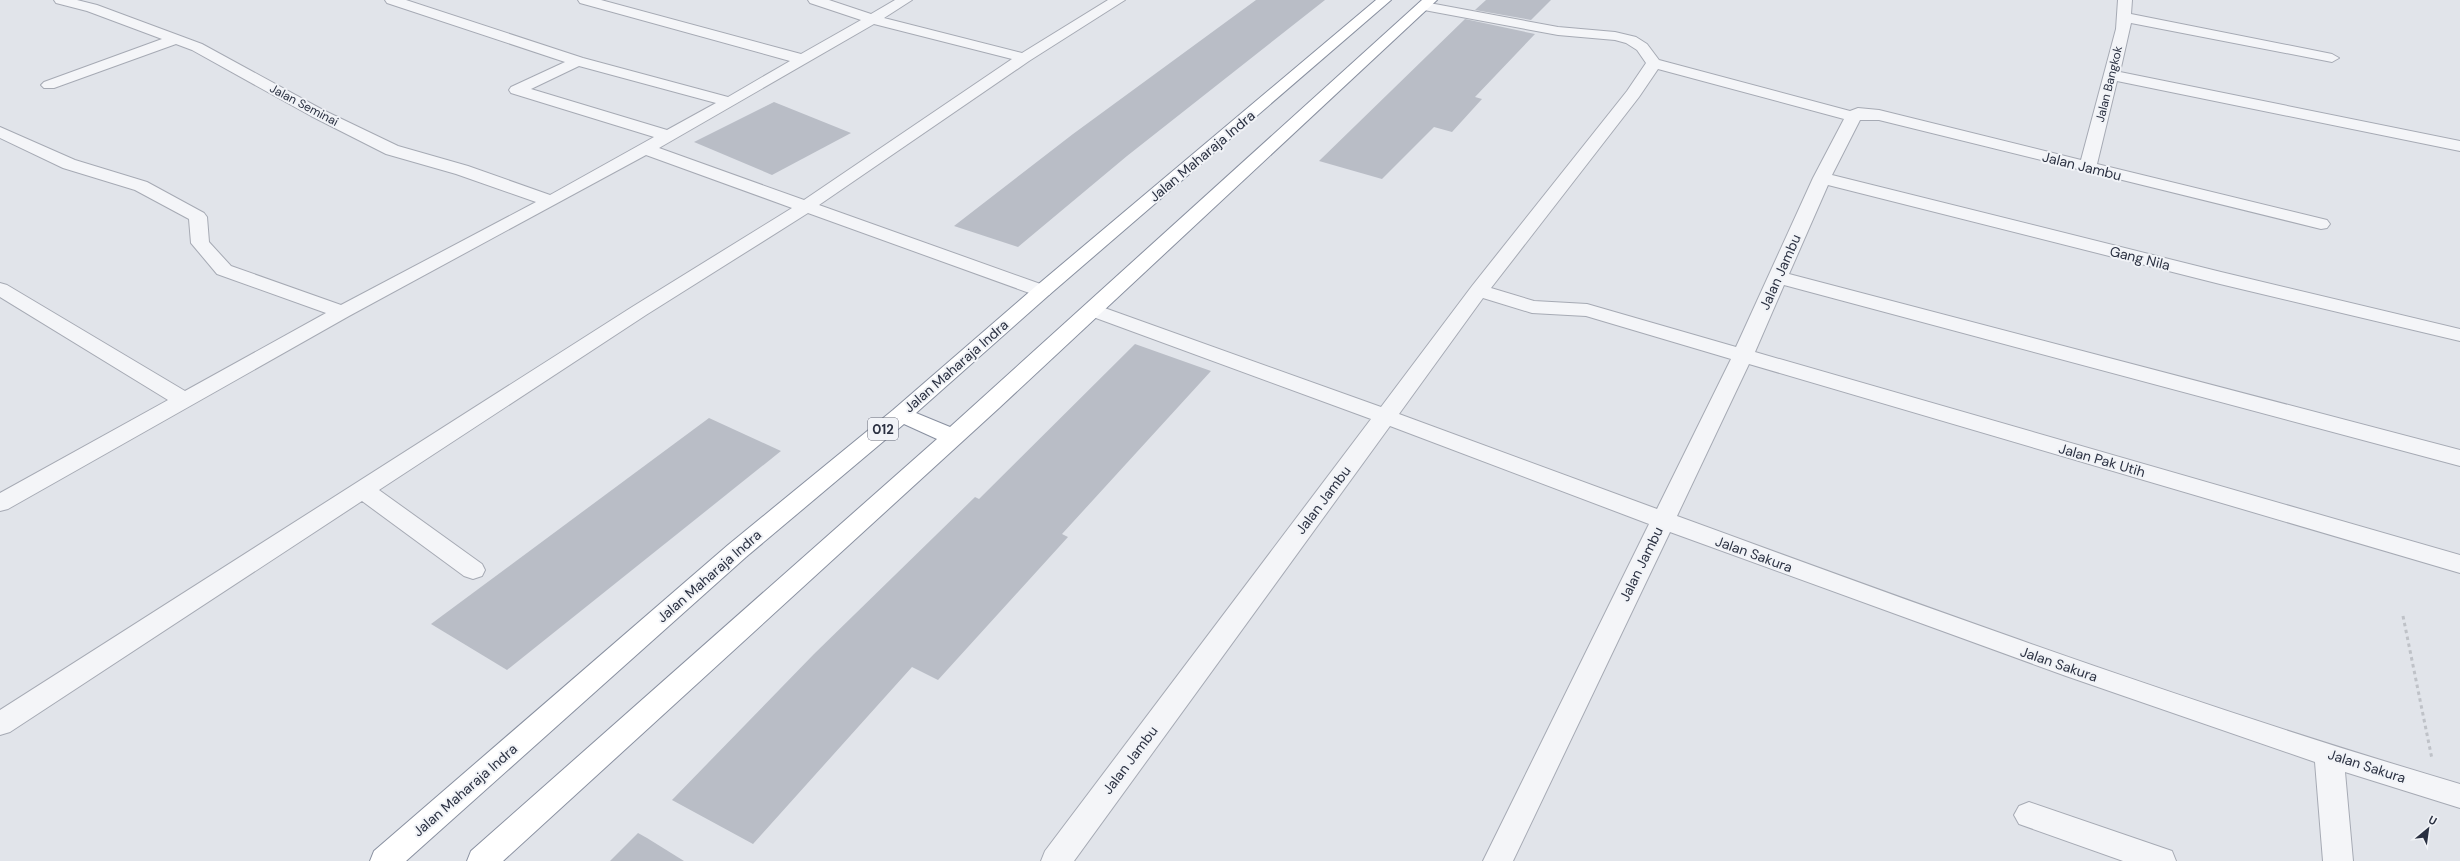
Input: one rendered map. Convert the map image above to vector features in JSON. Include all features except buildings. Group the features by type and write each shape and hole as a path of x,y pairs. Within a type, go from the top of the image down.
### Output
{"highway":[{"name":"Jalan Maharaja Indra","path":"385,861 737,550 901,415 1042,291 1381,0"},
{"path":"482,861 953,437 1427,3"},
{"path":"901,415 953,437"}],"street":[{"name":"Jalan Seminai","path":"60,0 92,8 172,40 196,47 317,113 392,150 462,170 552,201"},
{"path":"392,0 578,61 730,102"},
{"path":"585,0 804,60"},
{"path":"815,0 872,19 1024,58"},
{"path":"0,503 186,401 342,312 552,201 804,60 905,0"},
{"path":"0,724 362,490 805,208 1024,58 1118,0"},
{"name":"Jalan Bangkok","path":"2088,167 2123,28 2125,0"},
{"path":"1427,3 1558,31 1615,36 1631,40 1642,47 1653,64 1853,117"},
{"path":"2124,17 2332,58"},
{"path":"48,85 172,40"},
{"path":"578,61 517,90 668,136"},
{"name":"Jalan Jambu","path":"1056,861 1479,290 1633,94 1653,64"},
{"path":"2110,75 2460,146"},
{"name":"Jalan Jambu","path":"1498,861 1743,355 1822,178 1853,117 1858,113 1879,115 2321,224"},
{"path":"0,132 69,164 141,186 198,217 200,243 224,270 342,312"},
{"path":"645,149 805,208 1042,291"},
{"name":"Gang Nila","path":"1822,178 2220,278 2460,335"},
{"path":"1777,277 2460,458"},
{"path":"0,289 186,401"},
{"name":"Jalan Pak Utih","path":"1479,290 1532,307 1587,310 2460,564"},
{"name":"Jalan Sakura","path":"1092,310 1385,417 1662,521 2065,667 2449,793"},
{"path":"362,490 472,570"},
{"path":"2330,755 2338,861"},
{"path":"2029,815 2162,861"}],"path":[{"path":"2403,616 2449,793"}]}
